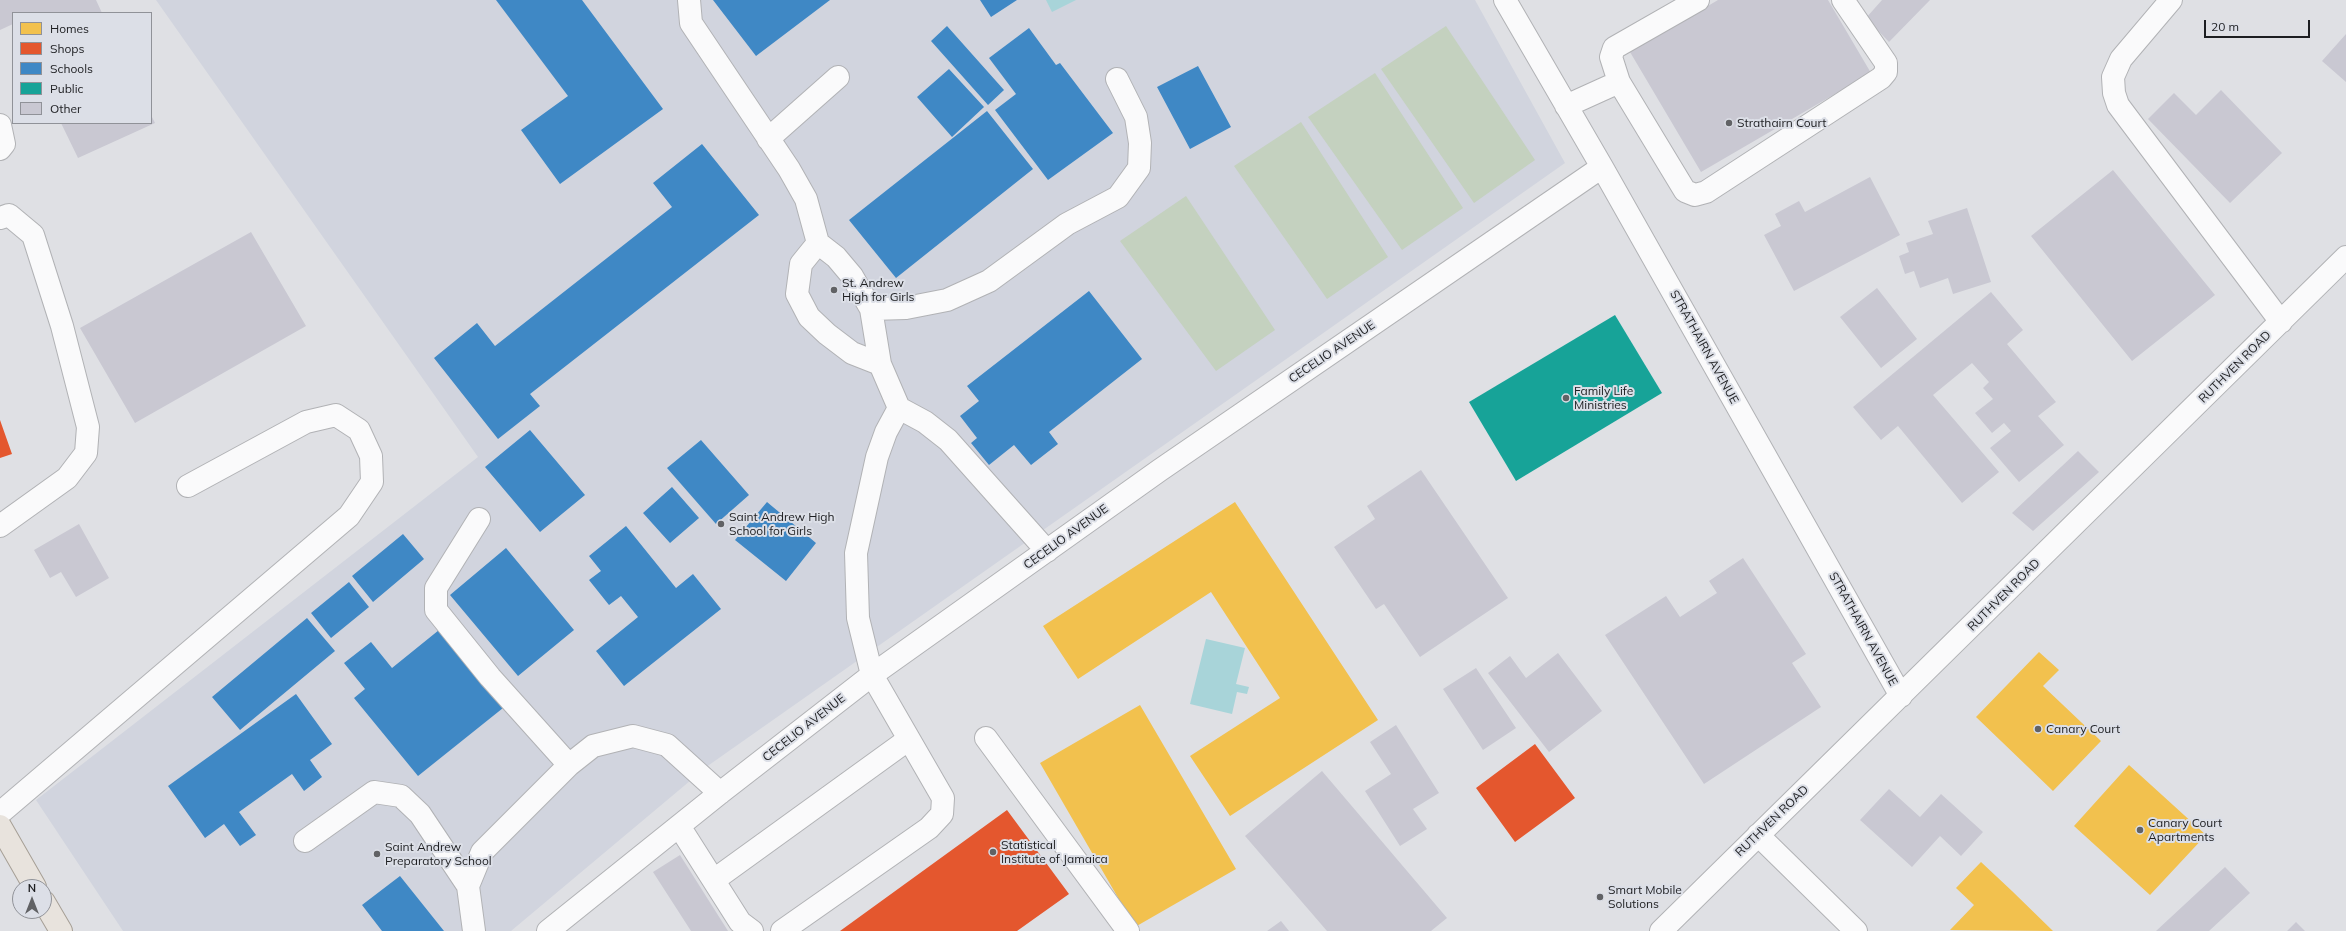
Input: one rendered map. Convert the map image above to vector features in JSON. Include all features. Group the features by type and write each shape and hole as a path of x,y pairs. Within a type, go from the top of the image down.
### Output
{"main road":[{"path":"0,826 30,879"},
{"path":"52,916 61,931"}],"street":[{"path":"689,0 691,23 806,199 818,243 836,257 852,276 871,309 880,364 899,408 926,422 948,440 1047,551"},
{"name":"STRATHAIRN AVENUE","path":"1505,0 1602,168 1901,696"},
{"path":"1698,0 1614,48 1611,57 1619,82 1685,191 1695,195 1706,192 1881,78 1886,72 1886,64 1843,0"},
{"path":"2171,0 2121,59 2113,77 2114,93 2118,105 2281,322"},
{"path":"768,139 838,77"},
{"path":"871,309 906,308 947,300 989,281 1068,224 1118,197 1139,168 1140,143 1136,117 1117,79"},
{"path":"1566,106 1619,82"},
{"path":"0,125 4,144 0,149"},
{"name":"CECELIO AVENUE","path":"548,931 720,793 872,675 1160,470 1602,168"},
{"path":"0,218 9,215 33,235 62,326 88,428 86,453 68,478 0,526"},
{"path":"818,243 801,264 797,294 809,317 827,334 852,353 880,364"},
{"name":"RUTHVEN ROAD","path":"1661,931 2346,257"},
{"path":"782,931 929,828 942,814 943,798 872,675 858,618 856,553 877,457 886,432 899,408"},
{"path":"0,813 349,516 372,482 371,456 359,430 336,415 306,422 188,486"},
{"path":"479,519 436,588 436,610 490,677 569,765"},
{"path":"468,886 482,852 569,765 593,746 633,736 667,745 720,793"},
{"path":"986,738 1128,931"},
{"path":"714,880 909,739"},
{"path":"305,840 374,792 401,796 420,814 468,886 474,931"},
{"path":"679,826 740,922 752,931"},
{"path":"1758,835 1856,931"}],"shaded area":[{"name":"Saint Andrew High School for Girls","path":"156,0 1475,0 1565,163 709,765 511,931 123,931 36,800 478,457"}],"green space":[{"path":"1446,26 1535,160 1474,203 1381,69"},
{"path":"1375,73 1463,208 1402,250 1308,117"},
{"path":"1301,122 1388,257 1327,299 1234,166"},
{"path":"1186,196 1275,330 1216,371 1120,241"}],"water":[{"path":"1046,0 1076,0 1052,12"},
{"path":"1206,639 1245,648 1236,684 1249,687 1247,694 1237,692 1232,714 1190,704"}],"building: Homes":[{"path":"1235,502 1378,720 1230,816 1190,756 1280,698 1211,592 1078,679 1043,626"},
{"name":"Canary Court","path":"2039,652 2059,670 2043,686 2101,741 2053,791 1976,717"},
{"path":"1140,705 1236,869 1135,927 1040,763"},
{"name":"Canary Court Apartments","path":"2129,765 2206,835 2150,895 2074,826"},
{"path":"1981,862 2053,931 1950,930 1974,905 1956,888"}],"building: Shops":[{"path":"0,420 12,454 0,458"},
{"path":"1535,744 1575,798 1515,842 1476,788"},
{"name":"Statistical Institute of Jamaica","path":"1007,810 1069,894 1017,931 840,931"}],"building: Schools":[{"path":"496,0 582,0 663,109 560,184 521,130 568,96"},
{"path":"713,0 830,0 756,56"},
{"path":"980,0 1017,0 991,17"},
{"path":"947,26 1004,90 988,105 931,41"},
{"path":"1029,28 1056,65 1060,63 1113,133 1048,180 995,110 1016,94 989,58"},
{"path":"1198,66 1231,127 1190,149 1157,87"},
{"path":"949,69 984,107 952,137 917,97"},
{"path":"987,111 1033,169 896,278 849,220"},
{"path":"702,144 759,215 530,394 540,406 498,439 434,358 477,323 495,346 672,207 653,183"},
{"path":"1089,291 1142,359 1049,432 1058,444 1031,465 1014,445 989,465 971,443 977,438 960,416 979,401 967,386"},
{"path":"530,430 585,495 540,532 485,467"},
{"path":"701,440 749,495 716,524 667,468"},
{"path":"672,487 699,518 670,543 643,513"},
{"path":"767,502 816,543 786,581 735,540"},
{"path":"626,526 676,588 693,574 721,609 624,686 596,651 638,617 621,596 609,605 589,580 601,571 589,556"},
{"path":"403,534 424,559 373,602 352,576"},
{"path":"506,548 574,630 518,676 450,595"},
{"path":"349,582 369,607 331,638 311,613"},
{"path":"307,618 335,651 240,730 212,697"},
{"path":"439,630 503,708 418,776 354,698 365,689 344,663 371,642 392,668"},
{"path":"296,694 332,744 310,760 322,777 304,791 292,774 239,812 256,835 240,846 224,824 205,838 168,786"},
{"path":"400,876 444,931 382,931 362,905"}],"building: Public":[{"name":"Family Life Ministries","path":"1615,315 1662,393 1516,481 1469,402"}],"building: Other":[{"path":"0,0 96,0 102,12 12,12 12,24 0,30"},
{"name":"Strathairn Court","path":"1718,0 1828,0 1871,73 1701,172 1630,52"},
{"path":"1882,0 1930,0 1889,42 1866,18"},
{"path":"2346,34 2346,82 2322,61"},
{"path":"2221,90 2282,153 2230,203 2148,119 2174,93 2196,115"},
{"path":"152,117 155,123 78,158 61,124 152,124"},
{"path":"2113,170 2215,295 2132,361 2031,236"},
{"path":"1870,177 1900,235 1794,291 1764,235 1781,226 1775,214 1799,201 1805,212"},
{"path":"1967,208 1991,282 1953,294 1948,278 1920,288 1914,271 1905,274 1899,256 1909,252 1906,243 1933,234 1928,221"},
{"path":"251,232 306,326 135,423 80,328"},
{"path":"1877,288 1917,339 1881,368 1840,317"},
{"path":"1991,292 2023,330 2007,344 2056,402 2038,416 2064,445 2019,482 1990,448 2011,431 2004,423 1992,433 1975,413 1993,399 1983,388 1989,382 1972,363 1933,395 1999,472 1962,503 1898,426 1881,440 1853,407"},
{"path":"2078,451 2099,472 2033,531 2012,513"},
{"path":"1421,470 1508,598 1420,657 1384,604 1376,609 1334,547 1375,519 1367,506"},
{"path":"79,524 109,578 76,597 61,572 50,578 34,550"},
{"path":"1743,558 1806,654 1792,663 1821,707 1704,784 1605,635 1666,596 1680,617 1717,593 1709,581"},
{"path":"1558,653 1602,711 1549,752 1488,673 1510,656 1526,678"},
{"path":"1476,668 1516,728 1483,750 1443,689"},
{"path":"1396,725 1439,793 1413,809 1427,829 1400,846 1365,791 1391,774 1370,742"},
{"path":"1322,771 1447,918 1431,931 1327,931 1245,836"},
{"path":"1889,789 1920,817 1941,794 1983,832 1961,856 1940,836 1912,867 1860,820"},
{"path":"680,855 728,931 691,931 653,872"},
{"path":"2225,867 2250,893 2209,931 2156,931"},
{"path":"1281,921 1289,931 1267,931"},
{"path":"2296,922 2305,931 2287,931"}],"place":[{"name":"Strathairn Court","path":"1729,123"},
{"name":"St. Andrew High for Girls","path":"834,290"},
{"name":"Family Life Ministries","path":"1566,398"},
{"name":"Saint Andrew High School for Girls","path":"721,524"},
{"name":"Canary Court","path":"2038,729"},
{"name":"Canary Court Apartments","path":"2140,830"},
{"name":"Statistical Institute of Jamaica","path":"993,852"},
{"name":"Saint Andrew Preparatory School","path":"377,854"},
{"name":"Smart Mobile Solutions","path":"1600,897"}]}
